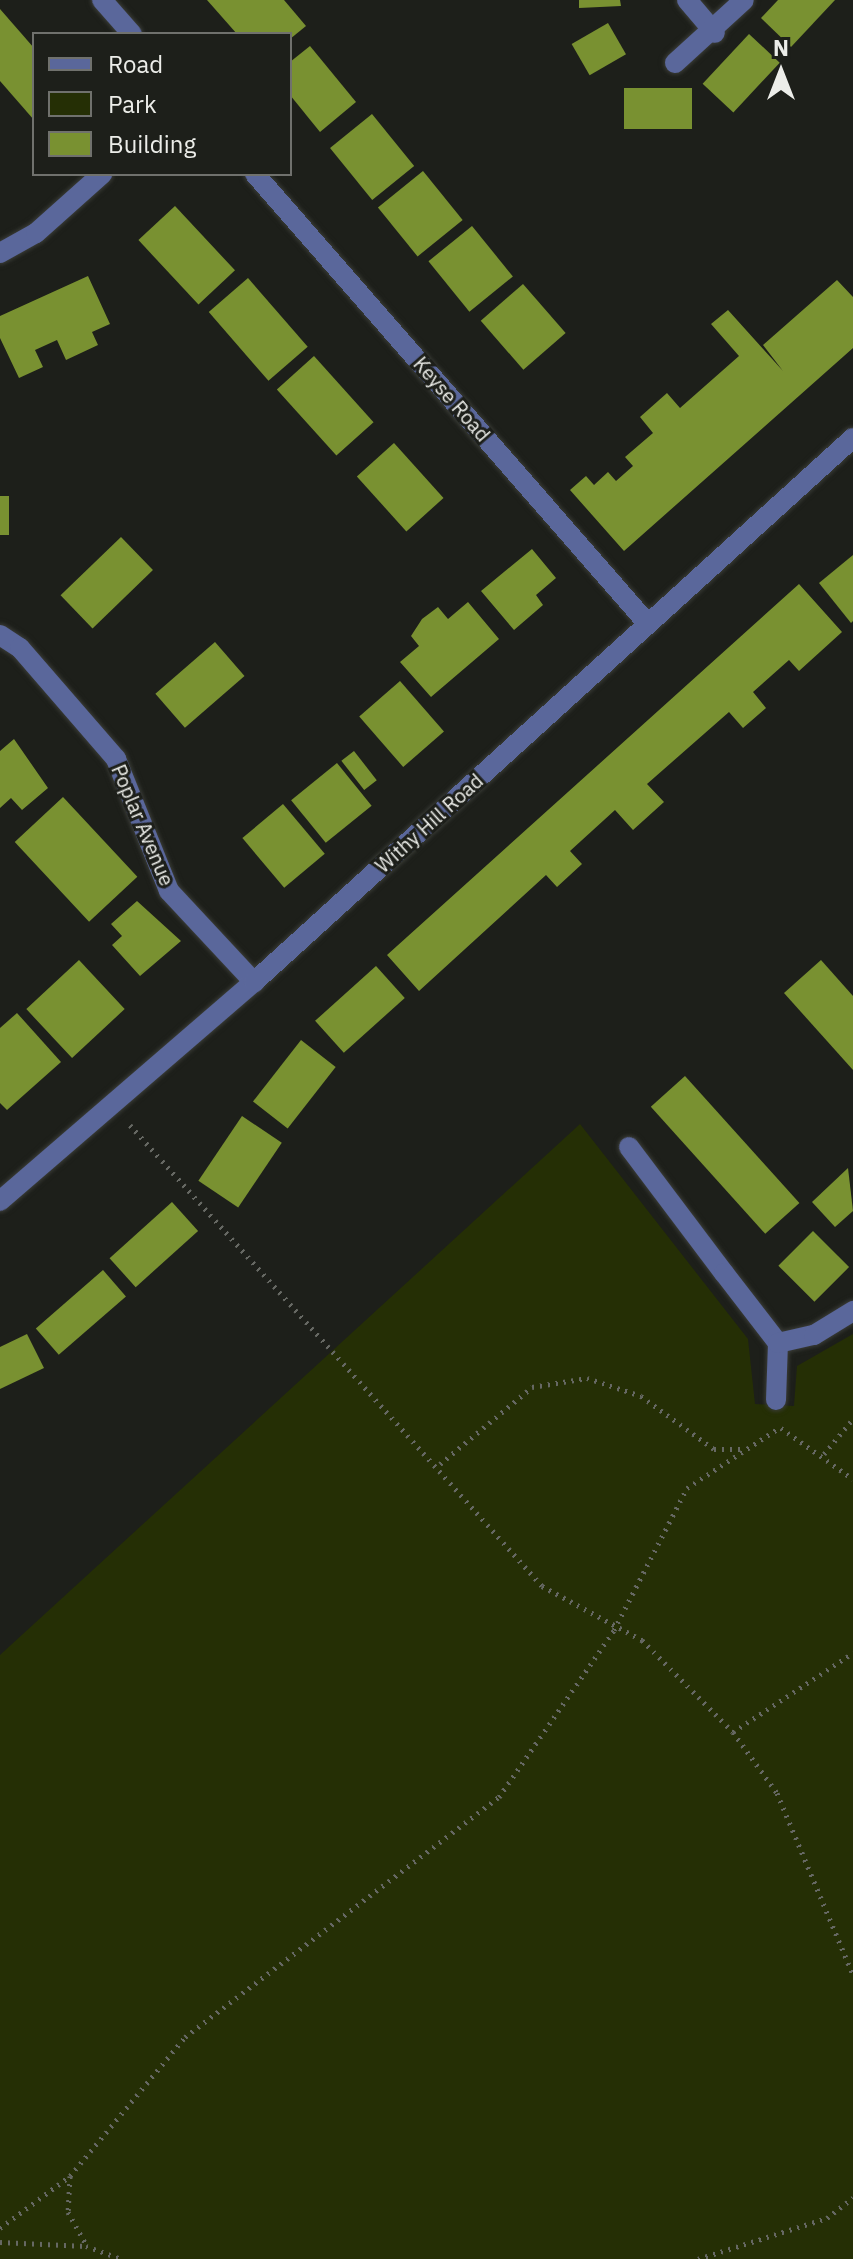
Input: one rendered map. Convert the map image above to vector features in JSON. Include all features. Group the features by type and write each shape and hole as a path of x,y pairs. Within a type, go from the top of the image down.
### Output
{"street":[{"path":"102,0 130,32"},
{"path":"687,0 715,33"},
{"path":"675,63 715,33 744,0"},
{"path":"0,253 36,233 100,176"},
{"name":"Keyse Road","path":"257,176 648,624"},
{"name":"Withy Hill Road","path":"0,1201 109,1102 254,982 853,438"},
{"name":"Poplar Avenue","path":"0,635 20,648 116,759 169,891 254,982"},
{"path":"629,1147 778,1343 776,1400"},
{"path":"778,1343 814,1335 853,1311"}],"path":[{"path":"109,1102 440,1464 542,1586 614,1630 642,1640 733,1732 777,1793 853,1975"},
{"path":"440,1464 532,1387 587,1378 641,1396 677,1429 714,1449 748,1449"},
{"path":"776,1400 780,1427"},
{"path":"824,1454 853,1419"},
{"path":"0,2228 70,2176 185,2037 499,1797 550,1734 587,1664 614,1630 687,1488 716,1462 748,1449 780,1427"},
{"path":"780,1427 824,1454 853,1479"},
{"path":"733,1732 853,1653"},
{"path":"70,2176 68,2212 86,2246"},
{"path":"698,2259 827,2218 853,2198"},
{"path":"0,2242 86,2246 122,2259"}],"green space":[{"path":"580,1124 748,1339 755,1404 794,1406 797,1366 853,1334 853,2259 0,2259 0,1655"}],"building":[{"path":"207,0 284,0 306,26 292,37 292,32 235,32"},
{"path":"579,0 620,0 621,6 579,8"},
{"path":"778,0 835,0 791,47 761,18"},
{"path":"0,9 32,46 32,118 0,81"},
{"path":"608,23 626,54 590,75 572,44"},
{"path":"749,34 780,63 733,112 703,84"},
{"path":"310,46 356,102 320,132 292,97 292,60"},
{"path":"624,88 692,88 692,129 624,129"},
{"path":"372,114 414,166 372,200 330,148"},
{"path":"423,171 463,220 418,256 378,208"},
{"path":"175,206 235,270 198,304 138,240"},
{"path":"472,226 513,277 469,312 428,261"},
{"path":"88,276 110,324 92,332 98,345 66,360 57,340 35,350 43,367 19,378 0,338 0,316"},
{"path":"248,278 308,347 268,381 209,312"},
{"path":"837,280 853,297 853,348 624,551 570,490 586,476 594,485 608,472 616,481 633,466 625,457 653,433 640,417 667,393 680,408 739,356 711,324 728,310 783,371 763,345"},
{"path":"523,284 566,333 523,370 481,321"},
{"path":"314,356 374,422 336,456 277,389"},
{"path":"394,443 444,498 406,531 357,476"},
{"path":"0,496 9,496 9,535 0,535"},
{"path":"121,537 153,570 93,628 61,595"},
{"path":"532,549 556,578 536,595 543,605 514,630 481,591"},
{"path":"853,555 853,621 851,623 819,583"},
{"path":"799,584 842,632 799,671 789,660 753,692 766,708 743,728 729,712 647,784 664,802 633,830 615,810 570,851 582,864 557,887 546,875 419,991 387,955"},
{"path":"468,602 499,639 431,697 400,662 419,646 411,636 422,619 438,607 448,619"},
{"path":"215,642 245,676 185,728 155,694"},
{"path":"400,681 444,732 403,767 359,716"},
{"path":"14,739 48,788 22,810 11,798 0,808 0,751"},
{"path":"354,751 377,780 364,790 341,761"},
{"path":"337,763 372,806 326,843 291,800"},
{"path":"63,797 137,877 89,922 15,842"},
{"path":"283,804 325,854 284,888 242,838"},
{"path":"137,901 181,941 140,976 112,945 122,936 111,924"},
{"path":"79,960 125,1009 72,1058 26,1009"},
{"path":"821,960 853,996 853,1070 784,993"},
{"path":"376,966 405,998 344,1053 315,1021"},
{"path":"17,1013 61,1062 7,1110 0,1103 0,1028"},
{"path":"301,1040 336,1067 288,1129 253,1101"},
{"path":"685,1076 799,1203 765,1234 651,1107"},
{"path":"242,1116 282,1143 238,1208 198,1181"},
{"path":"848,1168 853,1211 835,1227 812,1202"},
{"path":"172,1202 198,1231 136,1287 110,1258"},
{"path":"813,1231 849,1267 814,1302 778,1266"},
{"path":"103,1270 126,1296 59,1355 36,1328"},
{"path":"27,1334 44,1368 0,1389 0,1347"}]}
